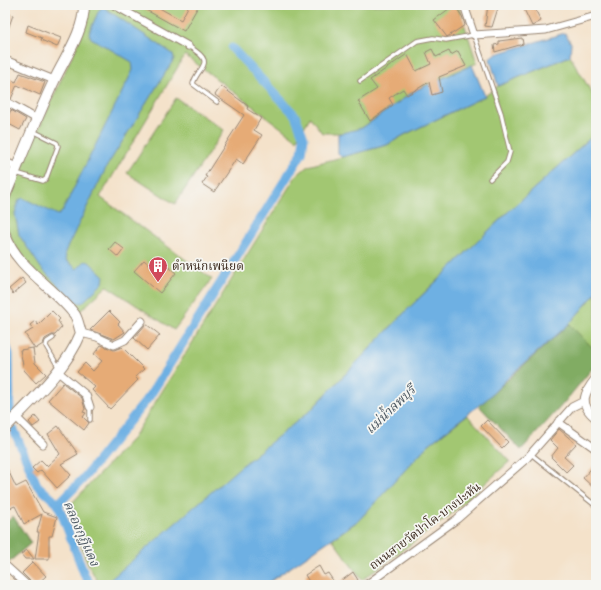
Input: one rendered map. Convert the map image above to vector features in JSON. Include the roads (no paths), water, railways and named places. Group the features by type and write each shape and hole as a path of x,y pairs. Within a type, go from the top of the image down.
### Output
{"main road":[{"path":"5,196 54,80 78,34 84,12 84,5"},
{"path":"5,235 14,252 23,263 75,316 81,333 75,347 58,370 10,422"}],"street":[{"path":"114,5 188,46"},
{"path":"464,5 474,34 546,30 596,16"},
{"path":"5,60 54,80"},
{"path":"5,101 38,119"},
{"path":"5,162 16,170"},
{"path":"81,333 97,337 114,345 125,340 142,321"},
{"path":"58,370 86,395 90,407"},
{"path":"596,378 586,390 584,401 588,409 596,418"},
{"name":"ถนนสายวัดป่าโค-บางปะหัน","path":"366,585 456,519 531,454 572,406 584,401"},
{"path":"10,422 43,444"},
{"path":"558,422 596,450"},
{"path":"5,565 27,585"}],"lane":[{"path":"360,81 417,41 433,38 446,40 474,34 501,113 510,152 506,162 490,179"},
{"path":"188,46 202,57 204,62 203,69 193,84 217,102"},
{"path":"16,170 39,180 43,181 46,179 58,146 57,143 32,131"},
{"path":"53,338 47,342 46,346 58,370"},
{"path":"90,407 90,420"},
{"path":"531,454 596,506"}],"water":[{"path":"103,7 173,54 174,59 107,166 65,252 66,260 77,269 85,261 89,262 104,276 103,283 82,303 74,302 41,268 19,235 15,214 19,200 23,198 58,215 62,212 133,70 132,62 91,38 89,33 99,10"},
{"path":"565,33 571,43 570,56 498,86 490,59 493,55"},
{"path":"472,65 485,96 404,135 387,145 342,157 338,153 338,134 362,128 416,90"},
{"name":"แม่น้ำลพบุรี","path":"596,133 596,293 569,324 509,377 487,399 428,445 359,520 265,585 104,585 239,468 311,410 409,308 510,210"}],"waterway":[{"path":"58,504 82,480 149,397 302,153 304,138 295,115 232,48"},
{"name":"คลองกุฎีแดง","path":"5,342 9,354 10,416"},
{"name":"คลองกุฎีแดง","path":"14,430 37,485 58,504 85,576 91,585"}],"place":[{"name":"ตำหนักเพนียด","path":"158,283"}]}
